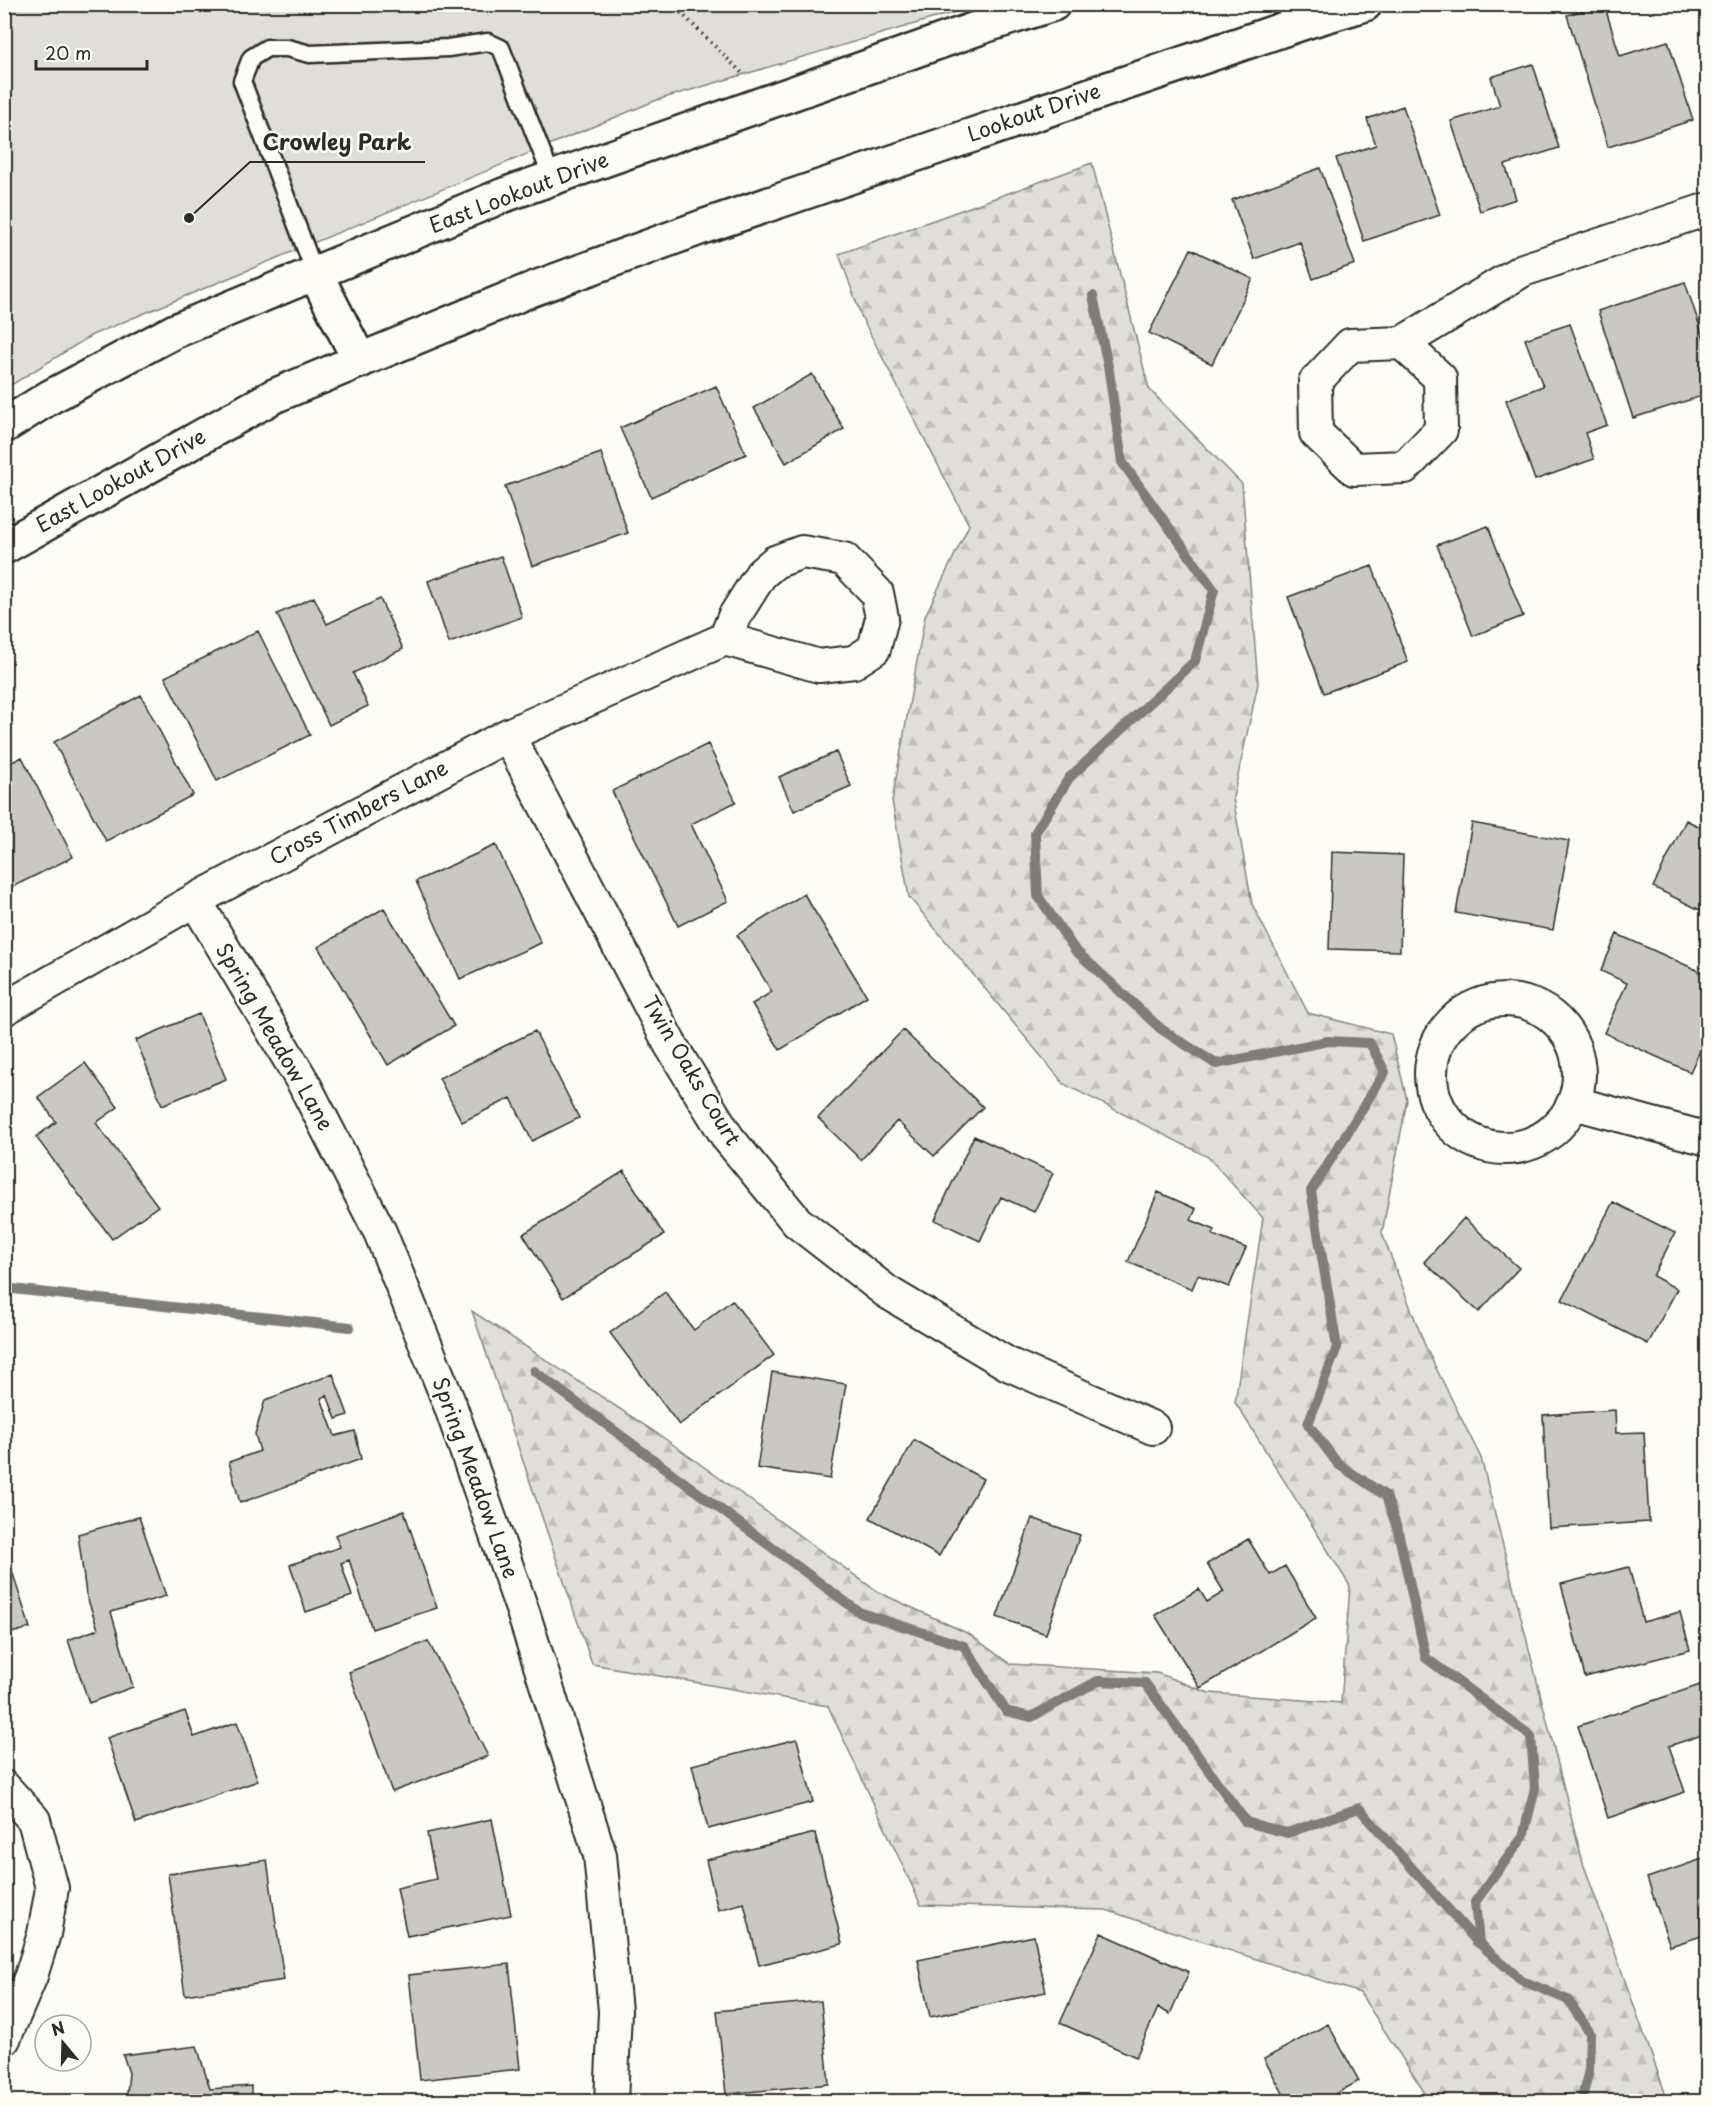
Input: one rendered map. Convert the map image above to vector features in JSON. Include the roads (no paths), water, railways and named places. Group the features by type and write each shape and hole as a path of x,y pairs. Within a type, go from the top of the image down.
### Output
{"main road":[{"name":"East Lookout Drive","path":"4,426 50,397 175,331 315,273 552,178 984,26 1053,4"},
{"name":"Lookout Drive","path":"705,226 1305,13 1365,4"},
{"name":"East Lookout Drive","path":"4,547 274,396 530,290 705,226"},
{"path":"315,273 360,361"}],"street":[{"path":"1402,343 1440,378 1441,430 1405,467 1354,469 1316,433 1315,382 1350,345 1402,343 1523,270 1707,209"},
{"path":"802,552 844,559 877,593 882,618 874,649 854,662 819,666 725,639 734,617 761,574 775,562 802,552"},
{"name":"Cross Timbers Lane","path":"4,1009 195,900 508,735 725,639"},
{"name":"Twin Oaks Court","path":"508,735 670,1044 728,1138 797,1222 887,1292 1008,1364 1153,1428"},
{"name":"Spring Meadow Lane","path":"195,900 303,1082 380,1232 450,1405 524,1612 600,1855 615,2011 611,2102"},
{"path":"1506,999 1534,1005 1558,1021 1574,1046 1580,1074 1574,1103 1557,1127 1533,1143 1504,1148 1476,1143 1452,1126 1436,1102 1430,1073 1436,1045 1452,1021 1477,1005 1506,999"},
{"path":"1574,1103 1707,1139"},
{"path":"4,1787 34,1820 52,1888 44,1934 31,1976 4,2039"}],"lane":[{"path":"315,273 242,81 251,58 267,48 287,48 310,54 448,48 488,42 495,45 501,48 511,67 552,178"}],"waterway":[{"path":"1093,296 1109,371 1122,462 1214,590 1195,661 1069,778 1035,833 1038,896 1075,950 1161,1029 1216,1064 1328,1041 1370,1043 1385,1072 1311,1191 1337,1347 1308,1424 1338,1464 1386,1496 1398,1531 1426,1658 1531,1736 1535,1788 1523,1837 1475,1902 1479,1943 1521,1980 1568,2000 1590,2033 1589,2070 1581,2102"},
{"path":"4,1288 350,1327"},
{"path":"534,1371 859,1612 964,1646 1006,1711 1031,1717 1098,1681 1145,1683 1246,1822 1287,1833 1359,1808 1478,1943"}],"place":[{"name":"Crowley Park","path":"189,218"}]}
